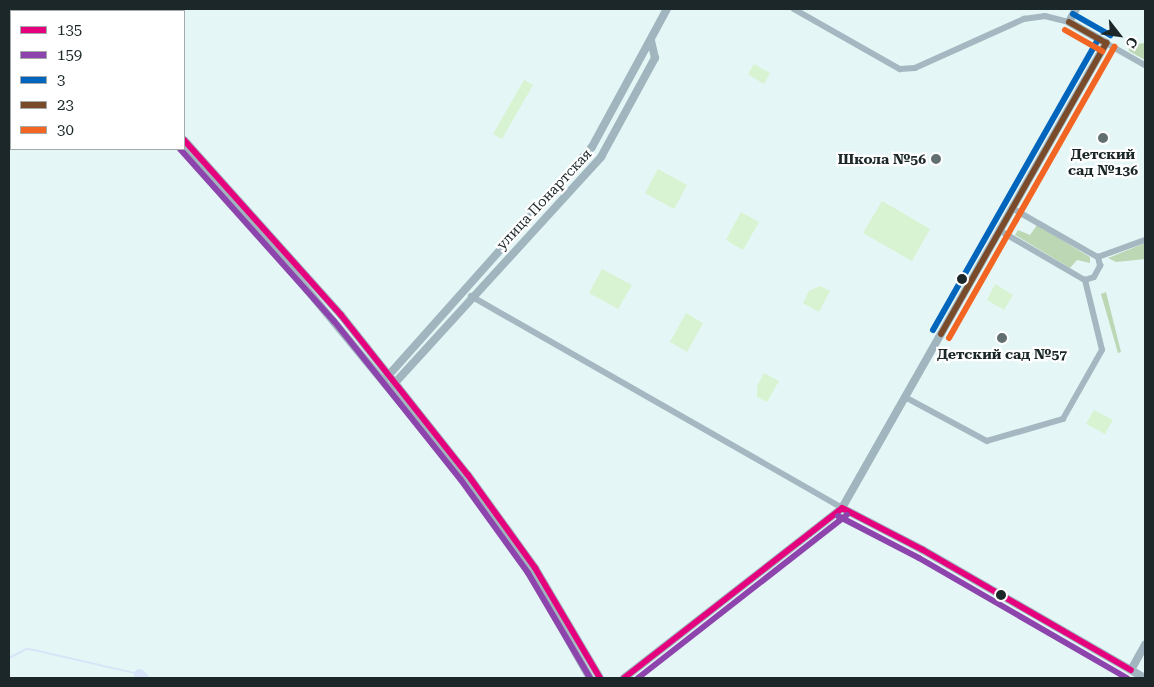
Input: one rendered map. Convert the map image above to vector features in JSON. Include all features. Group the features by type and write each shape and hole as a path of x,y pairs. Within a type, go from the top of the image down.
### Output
{"main road":[{"name":"улица Понартская","path":"382,382 592,147 667,9"},
{"path":"624,678 842,508 1106,43 1068,22 1076,9"},
{"path":"651,40 655,58"},
{"path":"644,52 655,58"},
{"name":"улица Понартская","path":"389,390 498,267 601,157 655,58"},
{"path":"185,141 342,315 389,374 530,561 600,678"},
{"path":"184,150 257,229 455,468 504,534 554,610 590,678"},
{"name":"улица Понартская","path":"490,260 498,267"},
{"path":"842,508 923,550 1145,678"},
{"path":"1131,670 1145,645"}],"street":[{"path":"794,9 900,69 915,68 1024,19 1045,16 1068,22"},
{"path":"1106,43 1145,65"},
{"path":"1012,208 1098,257 1100,266 1094,277 1085,280"},
{"path":"905,397 987,441 1063,419 1102,350 1085,280 999,230"},
{"path":"1098,257 1145,240"},
{"path":"472,296 842,508"}],"green space":[{"path":"1145,43 1145,60 1129,51 1128,45"},
{"path":"754,64 770,73 764,84 748,74"},
{"path":"524,80 533,85 502,139 493,134"},
{"path":"658,169 687,185 674,209 645,193"},
{"path":"882,201 930,229 912,261 863,233"},
{"path":"741,212 759,222 743,250 726,240"},
{"path":"1037,225 1090,257 1090,263 1077,260 1070,268 1015,235 1018,230 1030,235"},
{"path":"1145,243 1145,259 1116,262 1108,258"},
{"path":"602,269 632,285 618,309 589,293"},
{"path":"995,284 1013,295 1004,310 987,300"},
{"path":"820,286 830,291 819,312 803,303 809,291"},
{"path":"1106,292 1121,352 1118,353 1101,294"},
{"path":"686,313 703,323 687,352 670,342"},
{"path":"764,373 779,381 767,402 757,397 757,386"},
{"path":"1094,410 1113,420 1105,434 1086,424"}],"waterway":[{"path":"9,658 27,649 139,674"},
{"path":"139,674 143,678"}],"transit line":[{"name":"3","path":"1073,14 1110,35"},
{"name":"23","path":"1069,22 1106,43"},
{"name":"30","path":"1065,30 1102,51"},
{"name":"3","path":"933,330 1098,39"},
{"name":"23","path":"941,334 1106,43"},
{"name":"30","path":"949,338 1114,47"},
{"name":"135","path":"185,141 341,315 468,475 535,568 600,678"},
{"name":"159","path":"181,150 334,321 461,480 528,573 590,678"},
{"name":"135","path":"842,508 923,550 1131,670"},
{"name":"135","path":"624,678 842,508"},
{"name":"159","path":"638,678 847,515"},
{"name":"159","path":"838,516 919,558 1127,678"}],"place":[{"name":"Детский сад №136","path":"1103,138"},
{"name":"Школа №56","path":"936,159"},
{"name":"Детский сад №57","path":"1002,338"}]}
